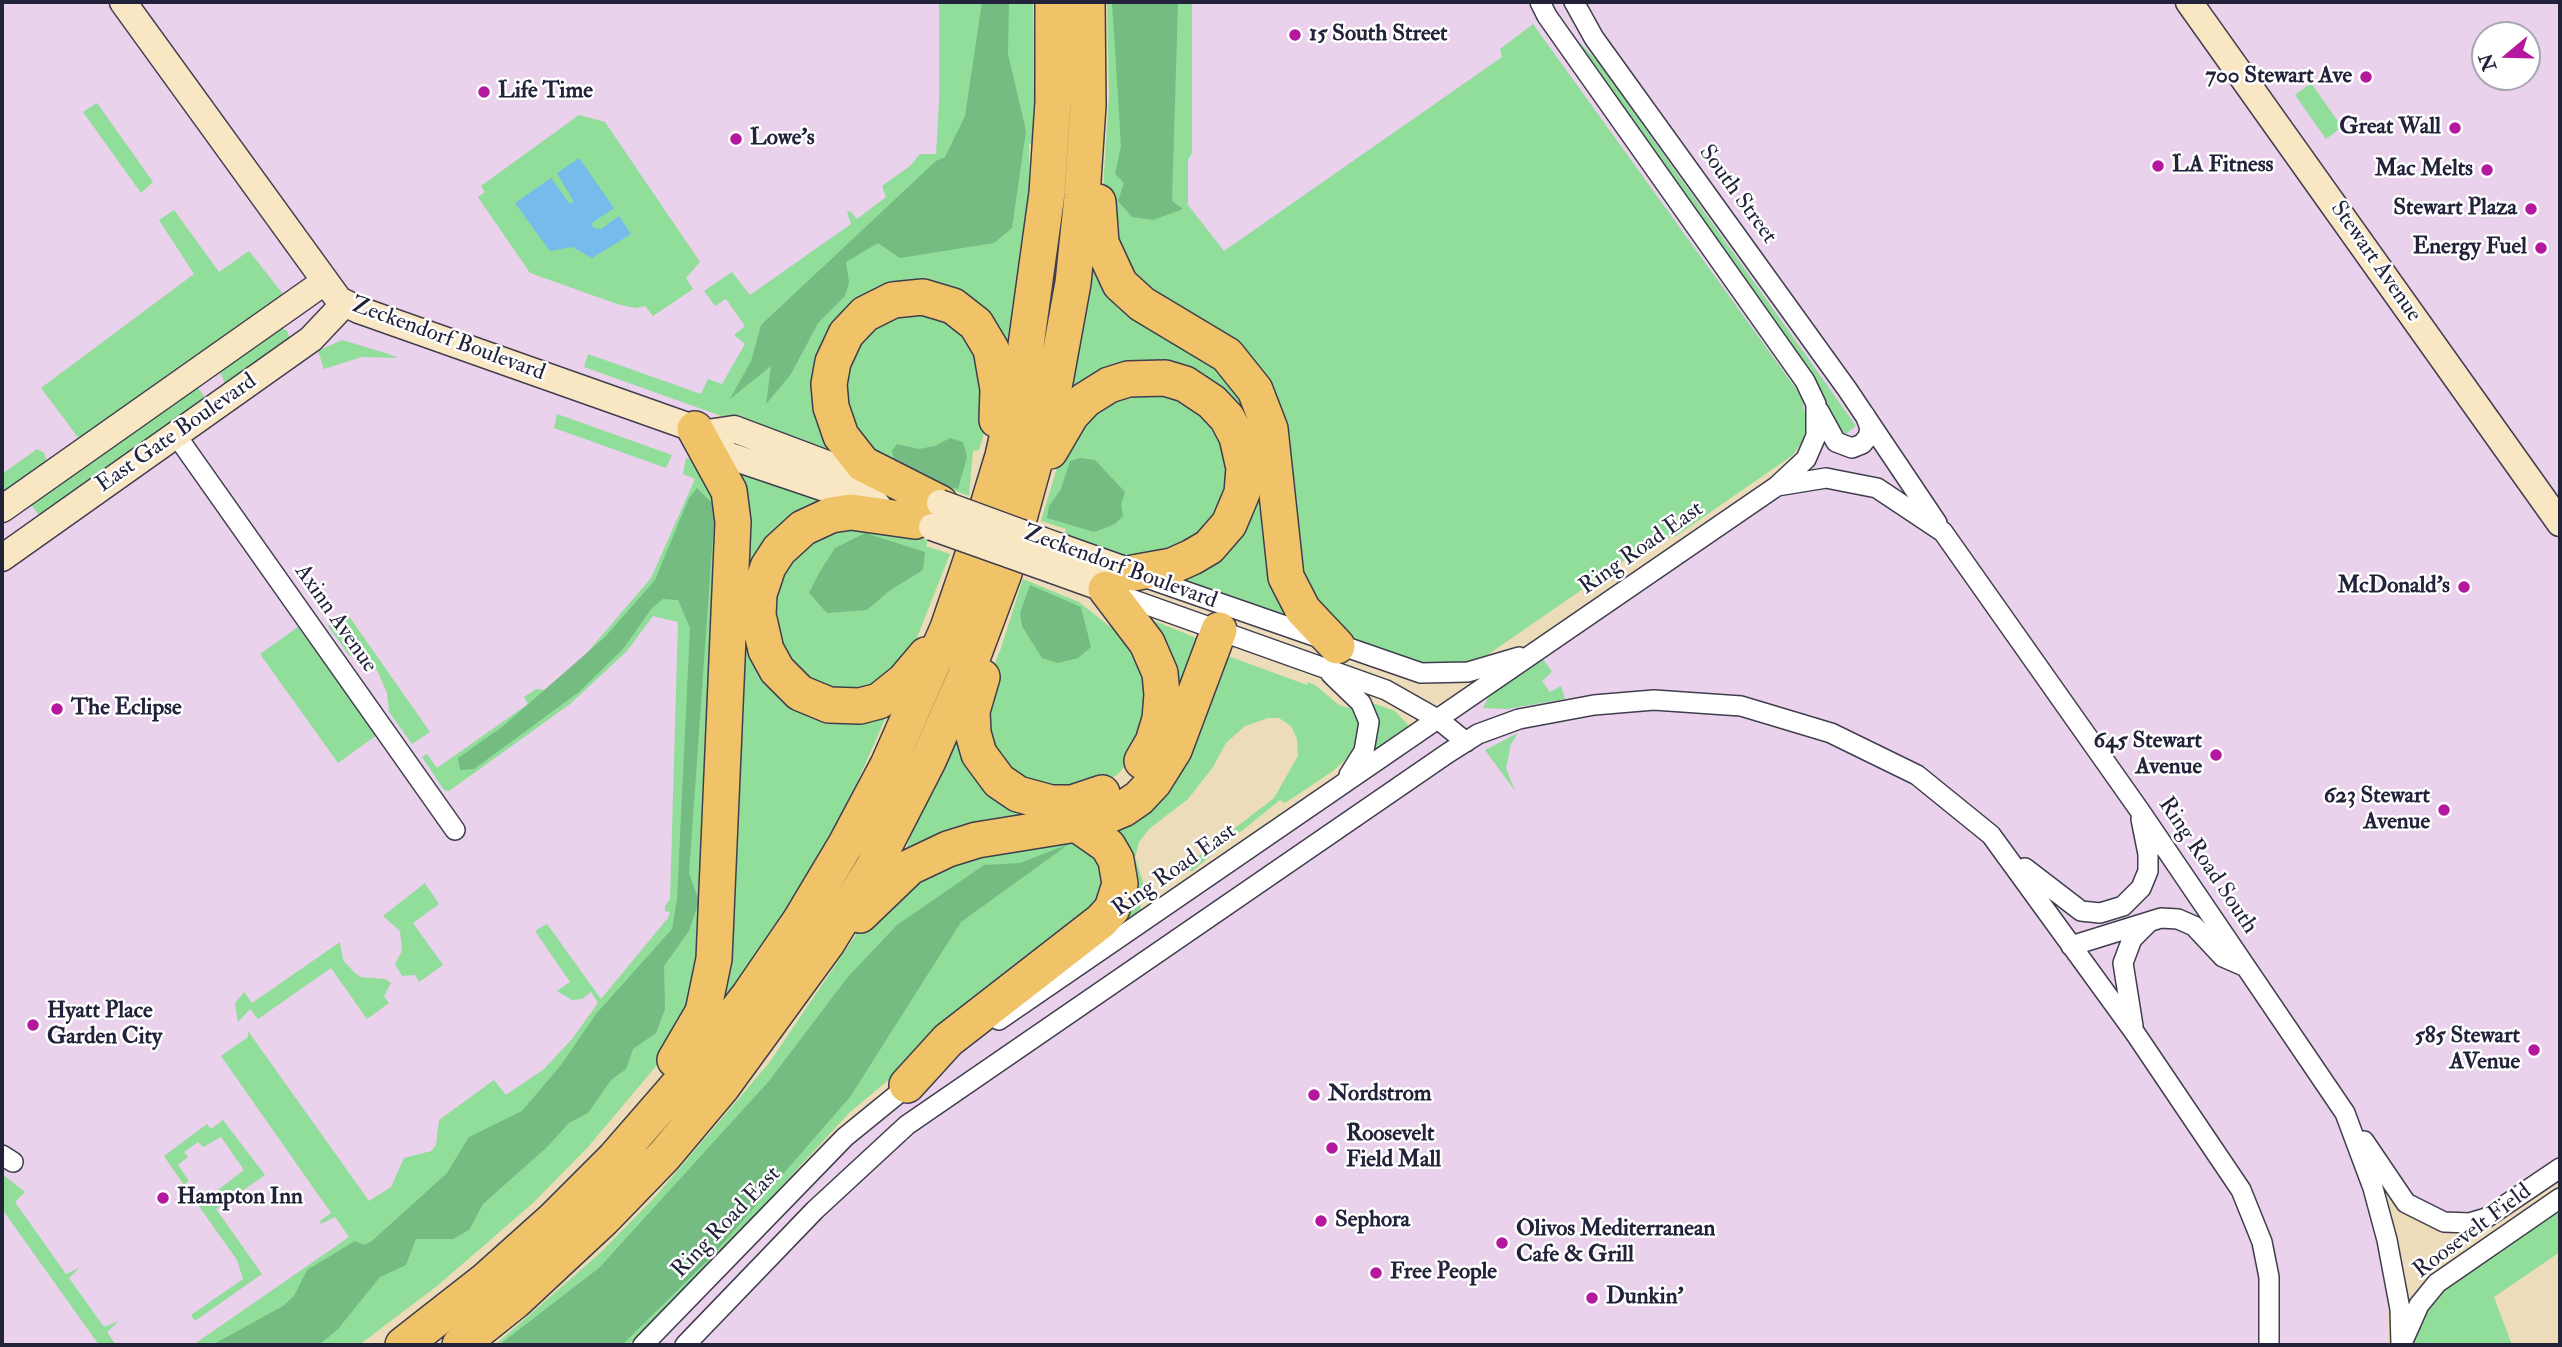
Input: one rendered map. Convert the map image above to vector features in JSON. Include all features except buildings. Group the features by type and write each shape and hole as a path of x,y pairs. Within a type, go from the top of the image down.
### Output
{"highway":[{"path":"404,1345 509,1261 615,1158 695,1066 750,995 806,912 888,765 947,628 990,503 1023,367 1040,262 1053,113 1053,2"},
{"path":"460,1345 552,1268 650,1170 722,1087 810,968 873,868 914,788 957,695 997,595 1031,485 1055,383 1073,283 1088,105 1087,2"},
{"path":"1088,105 1099,195 1099,232 1110,268 1120,284 1142,304 1227,355 1255,390 1272,440 1286,577 1331,657"},
{"path":"929,517 863,464 841,436 831,407 831,372 846,334 873,308 902,297 933,298 953,306 976,324 991,349 999,398 990,503"},
{"path":"997,595 981,681 972,711 975,743 990,773 1009,789 1040,802 1061,804 1085,800 1124,780 1147,753 1160,719 1162,684 1152,653 1119,581 1172,566 1202,552 1223,533 1234,516 1242,493 1242,456 1233,427 1212,402 1185,384 1165,378 1139,377 1109,385 1085,400 1071,415 1031,485"},
{"path":"615,1158 660,1080 698,1024 710,987 714,959 733,512 725,482 701,431"},
{"path":"929,517 851,512 821,519 796,534 779,550 761,584 758,615 762,638 777,670 800,693 828,705 850,707 879,701 895,690 947,628"},
{"path":"810,968 881,892 921,860 977,840 1078,825 1123,809 1154,782 1174,750 1219,630"},
{"path":"907,1085 948,1040 1101,921 1112,909 1119,884 1116,860 1102,841 1078,825"}],"main road":[{"name":"Zeckendorf Boulevard","path":"123,2 324,282 345,303 701,431 734,429 929,517 1119,581"},
{"name":"Stewart Avenue","path":"2189,2 2560,523"},
{"name":"East Gate Boulevard","path":"8,505 324,282"},
{"name":"East Gate Boulevard","path":"2,558 318,334 345,303"},
{"path":"201,367 225,401"},
{"path":"8,505 37,533"}],"street":[{"path":"1541,2 1555,28 1805,382 1832,437 1846,447 1857,447 1868,437 1870,428 1865,414"},
{"name":"South Street","path":"1574,3 1594,38 1865,414 1943,533"},
{"path":"1777,486 1806,459 1816,436 1816,404"},
{"name":"Axinn Avenue","path":"176,435 455,831"},
{"name":"Ring Road South","path":"1777,486 1826,478 1877,488 1943,533 2140,810 2352,1127 2387,1240 2400,1309 2401,1345"},
{"name":"Ring Road East","path":"642,1345 845,1137 907,1085 1777,486"},
{"name":"Zeckendorf Boulevard","path":"1119,581 1331,657 1439,720 1465,742"},
{"name":"Zeckendorf Boulevard","path":"1119,581 1219,630 1331,657 1432,675 1468,672 1536,652"},
{"path":"1331,657 1361,703 1369,722 1364,751 1342,786"},
{"path":"685,1345 815,1210 907,1125 1465,742 1504,723 1612,703 1688,701 1765,712 1831,733 1896,762 1959,806 2006,852 2074,908 2088,913 2108,912 2129,902 2146,880 2148,855 2140,810"},
{"path":"2006,852 2135,1033 2241,1189 2252,1211 2269,1277 2269,1345"},
{"path":"2071,946 2161,918 2178,919 2194,926 2223,957 2247,967"},
{"path":"2135,1033 2123,962 2132,939 2150,921"},
{"name":"Roosevelt Field","path":"2352,1127 2406,1203 2444,1222 2469,1223 2486,1218 2560,1168"},
{"name":"Roosevelt Field","path":"2401,1345 2419,1305 2437,1283 2560,1198"}],"shaded area":[{"path":"2,2 970,2 960,154 767,327 707,433 694,477 671,915 611,1010 362,1240 203,1345 2,1345"},
{"path":"1186,2 2560,2 2560,1164 2480,1214 2460,1218 2414,1202 2359,1136 2387,1240 2387,1345 643,1345 885,1102 1777,486 1821,481 1791,440 1224,254 1186,206"}],"green space":[{"path":"939,2 1033,2 1034,97 1033,143 1029,144 1029,212 1005,366 973,313 850,314 834,447 828,454 584,367 588,354 701,394 708,379 722,384 745,344 734,335 745,326 726,299 715,306 704,291 732,272 750,295 851,224 847,212 850,211 857,219 886,197 882,186 910,166 920,154 936,154"},
{"path":"982,2 1009,2 1008,54 1026,131 1012,228 994,243 900,258 878,243 846,262 849,282 845,296 818,323 791,374 766,404 771,366 730,399 751,361 761,325 936,161 945,157 965,116"},
{"path":"1107,2 1192,2 1192,153 1188,160 1188,205 1224,251 1502,57 1500,49 1533,24 1794,386 1802,399 1807,422 1804,439 1793,455 1676,536 1651,542 1480,660 1463,666 1410,664 1345,639 1307,601 1274,419 1129,287 1102,204 1109,95"},
{"path":"1112,2 1178,2 1172,201 1183,209 1153,220 1132,217 1118,201 1124,183 1115,174 1121,146"},
{"path":"1564,26 1598,62 1856,426 1842,437"},
{"path":"2311,83 2342,127 2326,139 2295,95"},
{"path":"97,103 153,182 141,193 83,112"},
{"path":"579,115 605,122 700,262 686,278 693,289 653,316 645,306 635,308 617,304 530,273 478,197 485,192 481,186"},
{"path":"174,210 219,272 249,251 283,294 83,444 41,388 194,274 159,220"},
{"path":"1088,260 1209,354 1243,390 1289,617 1178,580 1239,521 1212,397 1071,392"},
{"path":"929,307 978,344 989,415 979,450 973,451 969,496 860,454 837,370 864,324"},
{"path":"280,327 287,331 290,339 232,385 225,384 219,369"},
{"path":"342,340 398,358 362,357 324,369 318,351"},
{"path":"197,386 206,399 44,516 38,514 32,506 33,498"},
{"path":"1126,389 1184,396 1226,439 1232,499 1198,546 1135,562 1063,539 1066,529 1041,521 1062,451 1073,427"},
{"path":"557,414 672,455 666,468 554,428"},
{"path":"950,438 963,442 967,457 958,489 942,485 894,459 892,451 897,444 919,449 935,446"},
{"path":"37,449 44,453 48,466 2,497 2,474"},
{"path":"686,458 693,460 724,512 702,974 689,1027 588,1147 533,1203 437,1286 359,1345 193,1345 349,1237 335,1217 321,1224 320,1221 331,1213 221,1056 248,1037 248,1031 369,1201 391,1187 404,1158 431,1151 436,1145 439,1120 494,1080 506,1095 544,1069 572,1039 598,1003 591,992 582,999 572,1000 557,991 570,982 535,931 547,924 601,999 668,918 670,912 665,911 665,906 670,899 678,622 653,616 627,651 570,704 449,791 444,790 422,757 427,754 437,768 528,704 524,697 536,689 545,690 574,668 651,578 695,479 683,474"},
{"path":"1081,458 1095,460 1125,492 1121,504 1123,516 1115,524 1094,532 1047,518 1049,506 1061,489 1070,461"},
{"path":"736,472 826,503 778,537 762,663 889,710 843,814 793,902 713,1018"},
{"path":"697,488 712,503 714,520 689,873 699,901 689,931 664,966 665,1009 656,1033 633,1049 626,1069 611,1080 588,1113 569,1123 546,1148 483,1204 469,1230 453,1239 416,1239 406,1265 380,1277 338,1329 319,1345 212,1345 283,1306 294,1296 307,1270 355,1241 364,1245 372,1241 447,1173 469,1137 522,1111 561,1065 596,1014 672,929 677,899 690,628 678,600 663,599 652,608 623,649 579,692 474,769 460,770 458,758 502,727 605,637 655,580 689,498"},
{"path":"883,525 928,540 926,546 950,554 907,663 889,686 814,694 768,641 780,558 818,529"},
{"path":"865,533 925,552 923,570 889,591 867,610 827,613 809,593 835,548"},
{"path":"1023,579 1079,602 1124,638 1129,637 1152,693 1137,752 1118,774 1092,791 1068,797 997,773 978,705 1001,648"},
{"path":"1030,585 1081,607 1091,647 1078,658 1058,663 1042,658 1022,626 1020,613"},
{"path":"346,612 430,732 412,744 389,712 387,693 377,670 349,655 328,626"},
{"path":"1147,618 1199,639 1184,693 1170,691"},
{"path":"298,627 377,735 338,763 260,654"},
{"path":"1228,656 1307,685 1308,682 1315,685 1339,705 1352,709 1359,720 1361,734 1346,759 1333,771 1285,803 1280,800 1192,871 1178,872 1274,798 1298,756 1297,739 1291,726 1279,718 1268,718 1245,726 1226,743 1213,767 1188,799 1149,829 1139,842 1135,858 1145,888 1139,914 1109,935 1101,831"},
{"path":"1543,659 1552,672 1542,681 1550,692 1561,686 1565,699 1507,709 1483,708 1489,696"},
{"path":"1370,702 1395,711 1409,726 1373,753"},
{"path":"1518,733 1511,744 1506,768 1515,791 1485,750"},
{"path":"956,736 1031,810 1032,826 900,865 926,795"},
{"path":"1069,838 1096,849 1109,895 849,1113 684,1292 628,1345 495,1345 600,1253 655,1197 769,1063 864,923 895,891 963,855"},
{"path":"1069,844 961,922 850,1097 711,1257 622,1345 499,1345 599,1268 769,1081 847,978 897,925 984,865 1020,863"},
{"path":"425,883 439,904 413,923 443,965 419,982 415,975 402,976 395,964 402,951 400,931 383,916"},
{"path":"340,942 343,960 355,973 361,977 385,979 391,983 384,996 389,1003 367,1019 331,968 258,1019 250,1009 238,1022 235,1003 244,992 252,1003"},
{"path":"223,1120 265,1175 216,1209 262,1274 195,1321 191,1315 243,1279 237,1260 196,1202 207,1193 210,1196 244,1170 221,1137 203,1147 198,1142 184,1152 188,1157 178,1165 189,1181 184,1185 164,1156 207,1124 211,1129"},
{"path":"2,1174 25,1192 15,1202 66,1274 79,1268 69,1278 104,1327 119,1321 107,1332 116,1345 99,1345 2,1209"},
{"path":"2560,1208 2560,1252 2494,1297 2512,1345 2413,1345 2421,1319 2433,1301 2468,1270"}],"water":[{"path":"579,158 614,208 592,223 593,228 601,229 619,216 631,234 592,258 572,247 550,251 515,203 551,178 569,203 574,202 557,173"}],"place":[{"name":"15 South Street","path":"1295,35"},
{"name":"700 Stewart Ave","path":"2366,77"},
{"name":"Life Time","path":"484,92"},
{"name":"Great Wall","path":"2455,128"},
{"name":"Lowe's","path":"736,139"},
{"name":"LA Fitness","path":"2158,166"},
{"name":"Mac Melts","path":"2487,170"},
{"name":"Stewart Plaza","path":"2531,209"},
{"name":"Energy Fuel","path":"2541,248"},
{"name":"McDonald's","path":"2464,587"},
{"name":"The Eclipse","path":"57,709"},
{"name":"645 Stewart Avenue","path":"2216,755"},
{"name":"623 Stewart Avenue","path":"2444,810"},
{"name":"Hyatt Place Garden City","path":"33,1025"},
{"name":"585 Stewart AVenue","path":"2534,1050"},
{"name":"Nordstrom","path":"1314,1095"},
{"name":"Roosevelt Field Mall","path":"1332,1148"},
{"name":"Hampton Inn","path":"163,1198"},
{"name":"Sephora","path":"1321,1221"},
{"name":"Olivos Mediterranean Cafe & Grill","path":"1502,1243"},
{"name":"Free People","path":"1376,1273"},
{"name":"Dunkin'","path":"1592,1298"}]}
